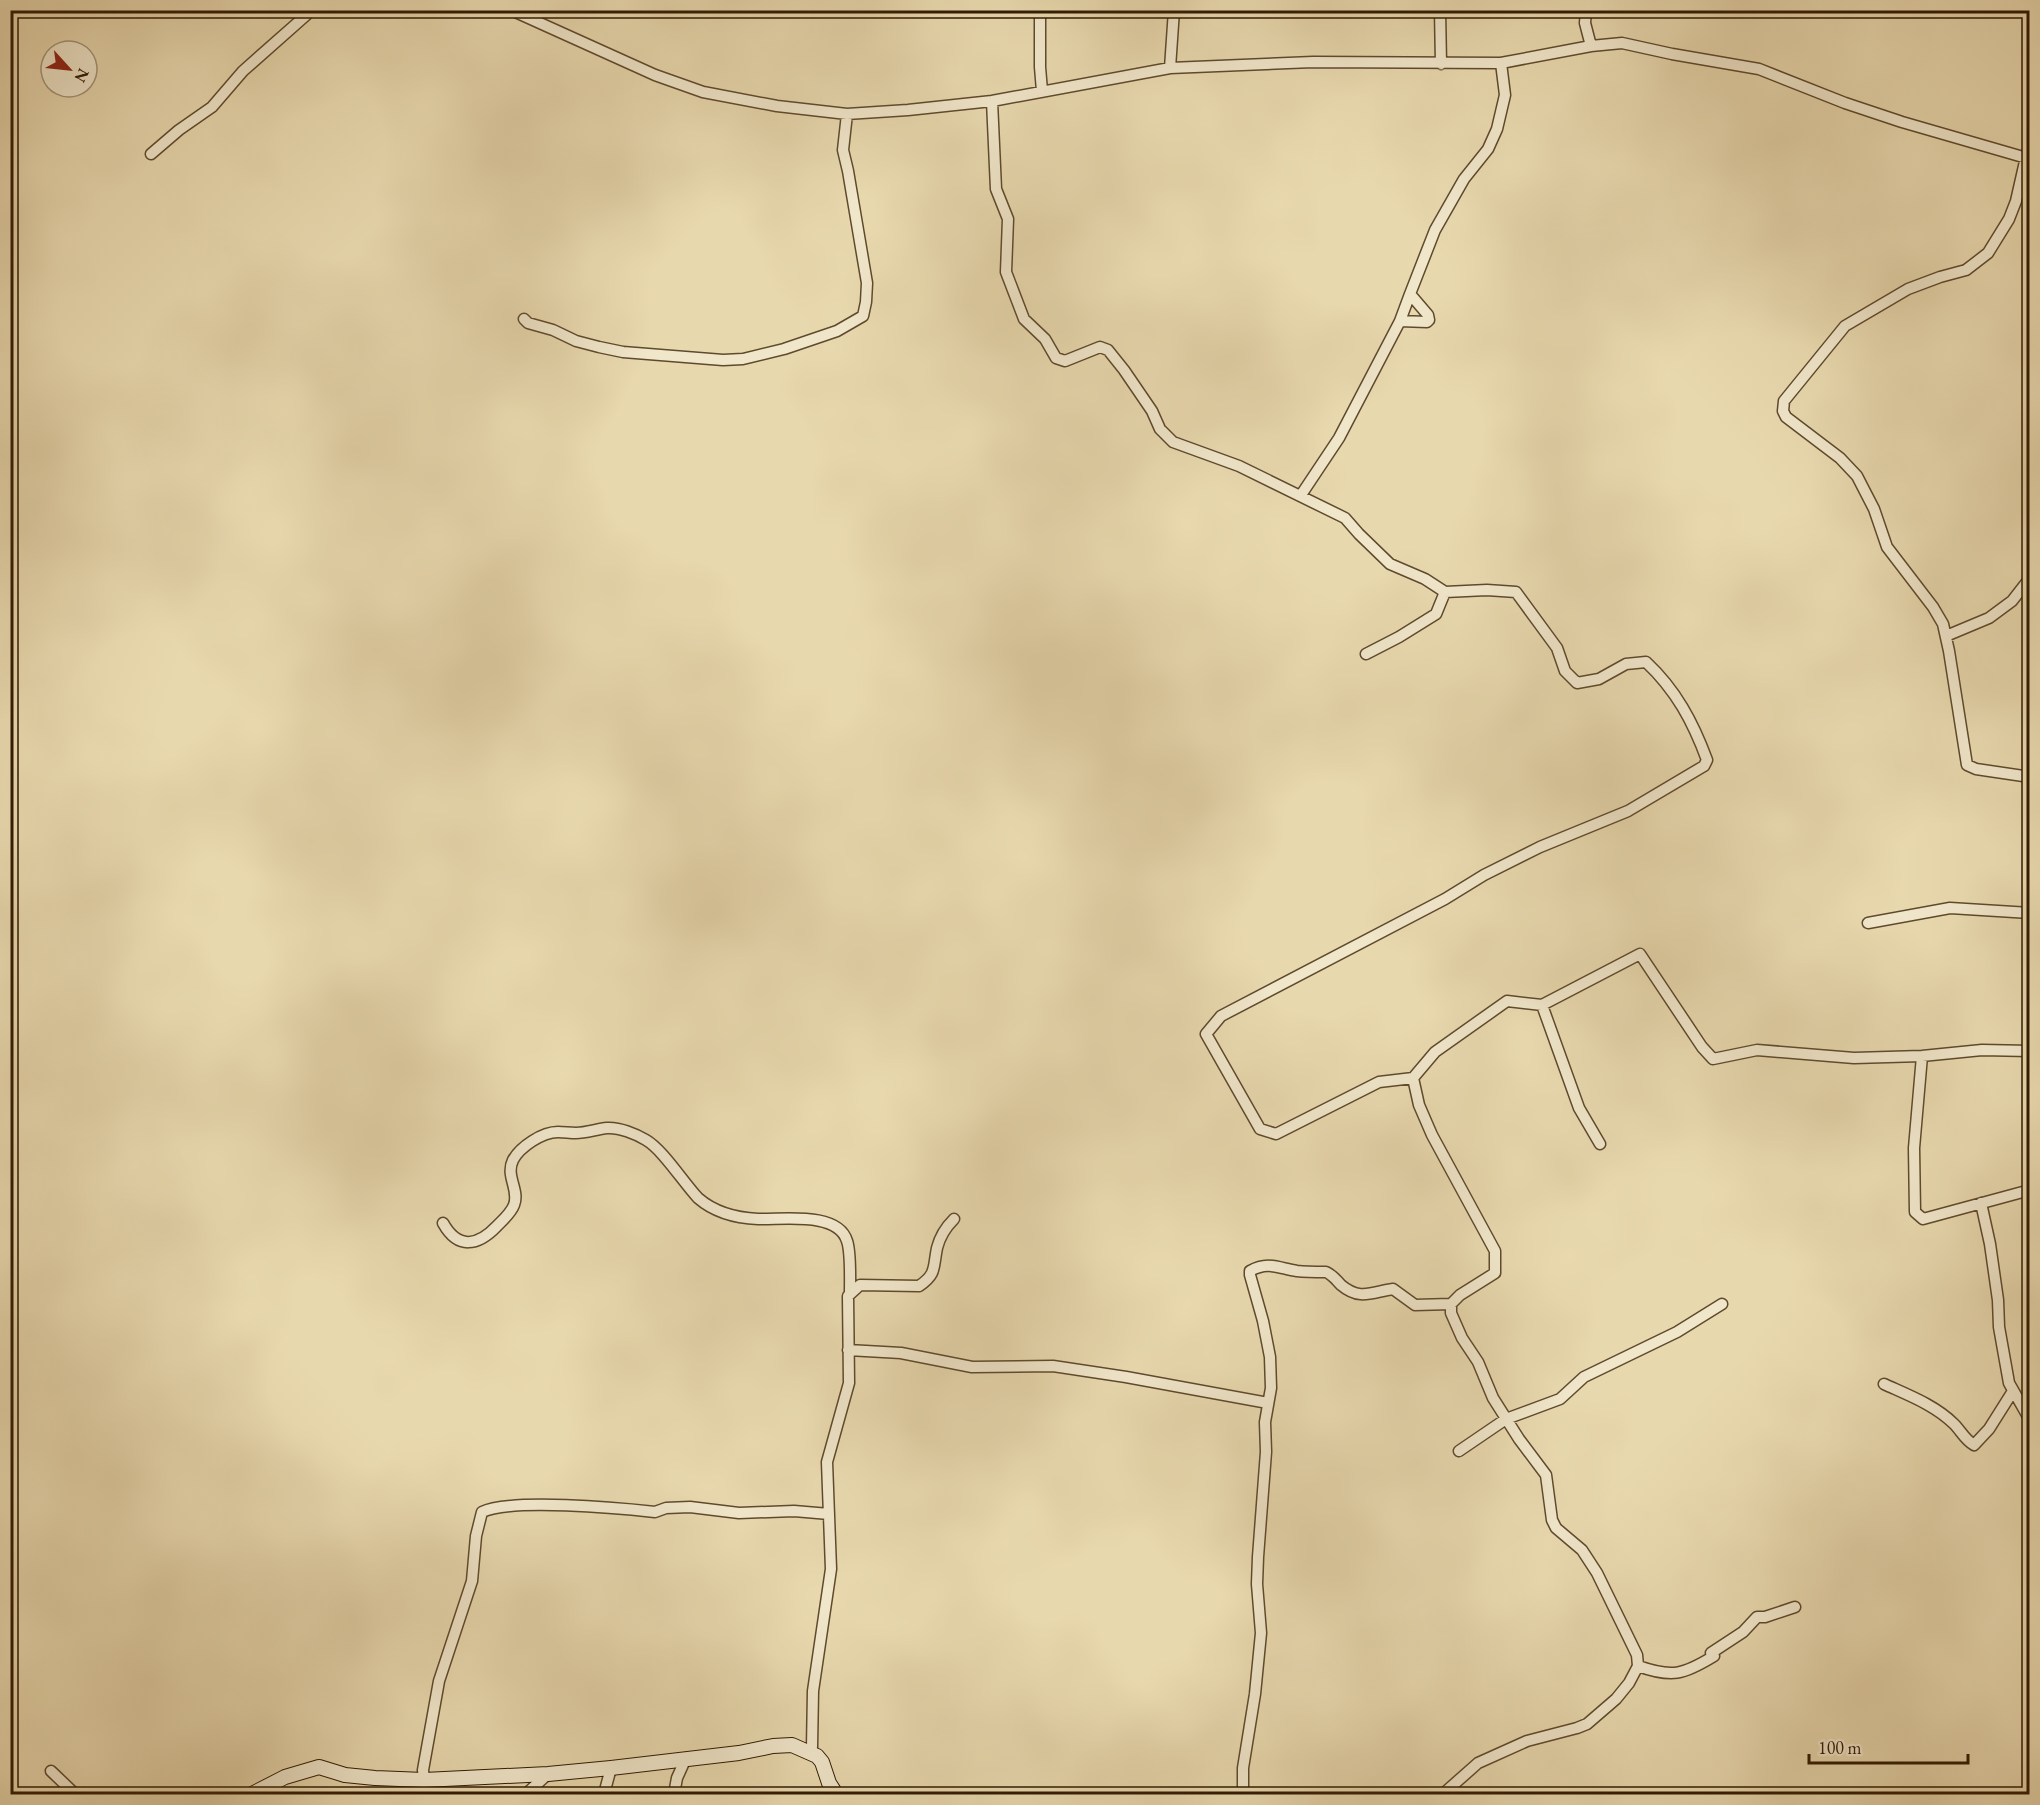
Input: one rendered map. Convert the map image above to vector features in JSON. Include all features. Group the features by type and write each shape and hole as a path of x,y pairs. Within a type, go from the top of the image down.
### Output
{"street":[{"path":"151,154 179,130 212,107 243,71 312,10"},
{"path":"511,10 655,75 703,92 777,106 847,114 992,101 1170,68 1313,62 1501,63 1591,45 1622,43 1759,69 1893,119 2027,158 2009,219 1988,253 1966,270 1940,277 1908,290 1845,326 1784,401 1783,411 1786,417 1840,458 1857,476 1874,509 1887,547 1933,607 1943,624 1967,765 1976,769 2030,777"},
{"path":"1040,10 1042,91"},
{"path":"1170,68 1174,10"},
{"path":"1440,10 1441,64"},
{"path":"1586,10 1585,23 1591,45"},
{"path":"1301,495 1339,438 1400,321 1435,230 1464,179 1488,149 1497,129 1504,95 1501,63"},
{"path":"992,101 996,189 1008,219 1006,272 1024,319 1045,339 1056,358 1065,361 1100,347 1108,350 1152,411 1160,429 1173,442 1217,457 1301,495 1345,518 1390,564 1425,579 1445,592 1487,590 1516,592 1557,648 1565,671 1577,682 1599,679 1626,664 1646,662 1664,678 1687,714 1707,760 1704,766 1628,812 1540,847 1484,875 1445,899 1259,994 1221,1016 1206,1034 1260,1129 1276,1134 1379,1082 1413,1078 1435,1052 1507,1001 1542,1005 1640,954 1702,1047 1713,1059 1757,1050 1854,1058 1922,1056 1982,1050 2030,1051"},
{"path":"524,319 576,341 623,352 723,360 764,355 837,332 852,324 863,316 867,283 843,150 847,114"},
{"path":"1400,321 1419,323 1429,320 1428,315 1410,294"},
{"path":"1946,636 1989,618 2012,601 2030,578"},
{"path":"1366,654 1436,614 1445,592"},
{"path":"1868,923 1950,908 2030,913"},
{"path":"1542,1005 1579,1108 1600,1144"},
{"path":"1922,1056 1914,1148 1915,1212 1923,1220 2030,1190"},
{"path":"1243,1794 1243,1768 1255,1694 1261,1633 1257,1584 1266,1452 1265,1422 1271,1388 1270,1357 1250,1271 1258,1266 1268,1265 1297,1271 1326,1272 1342,1285 1363,1295 1393,1289 1415,1305 1451,1304 1460,1295 1495,1273 1495,1251 1432,1135 1419,1105 1413,1078"},
{"path":"443,1223 449,1233 464,1241 472,1243 481,1240 504,1220 515,1204 510,1169 520,1151 541,1136 556,1132 577,1133 615,1128 652,1144 704,1203 721,1212 757,1219 817,1220 840,1229 847,1241 850,1292 848,1296 849,1383 827,1462 831,1569 813,1691 810,1751"},
{"path":"1981,1203 1990,1244 1998,1300 1999,1327 2009,1383 2030,1420"},
{"path":"850,1292 860,1285 919,1286 927,1281 934,1270 937,1248 944,1230 954,1219"},
{"path":"1443,1794 1478,1763 1527,1742 1587,1724 1616,1699 1638,1666 1637,1655 1597,1573 1582,1550 1556,1528 1552,1520 1546,1475 1493,1398 1478,1362 1462,1338 1451,1313 1451,1304"},
{"path":"1459,1452 1506,1419 1560,1399 1584,1377 1677,1332 1722,1304"},
{"path":"848,1350 901,1353 972,1367 1053,1366 1268,1403"},
{"path":"1884,1384 1924,1403 1954,1424 1967,1441 1974,1445 1989,1430 2013,1391"},
{"path":"424,1780 423,1770 439,1681 472,1581 476,1536 482,1512 501,1506 573,1507 655,1512 666,1508 690,1507 739,1513 794,1511 829,1514"},
{"path":"1638,1666 1673,1674 1695,1668 1714,1656 1711,1653 1743,1632 1757,1617 1765,1617 1795,1607"},
{"path":"252,1794 285,1777 319,1767 345,1775 424,1780 548,1774 792,1745 818,1756 836,1794"},
{"path":"674,1794 677,1778 686,1758"},
{"path":"604,1794 611,1768"},
{"path":"51,1771 75,1794"},
{"path":"526,1794 548,1774"}]}
